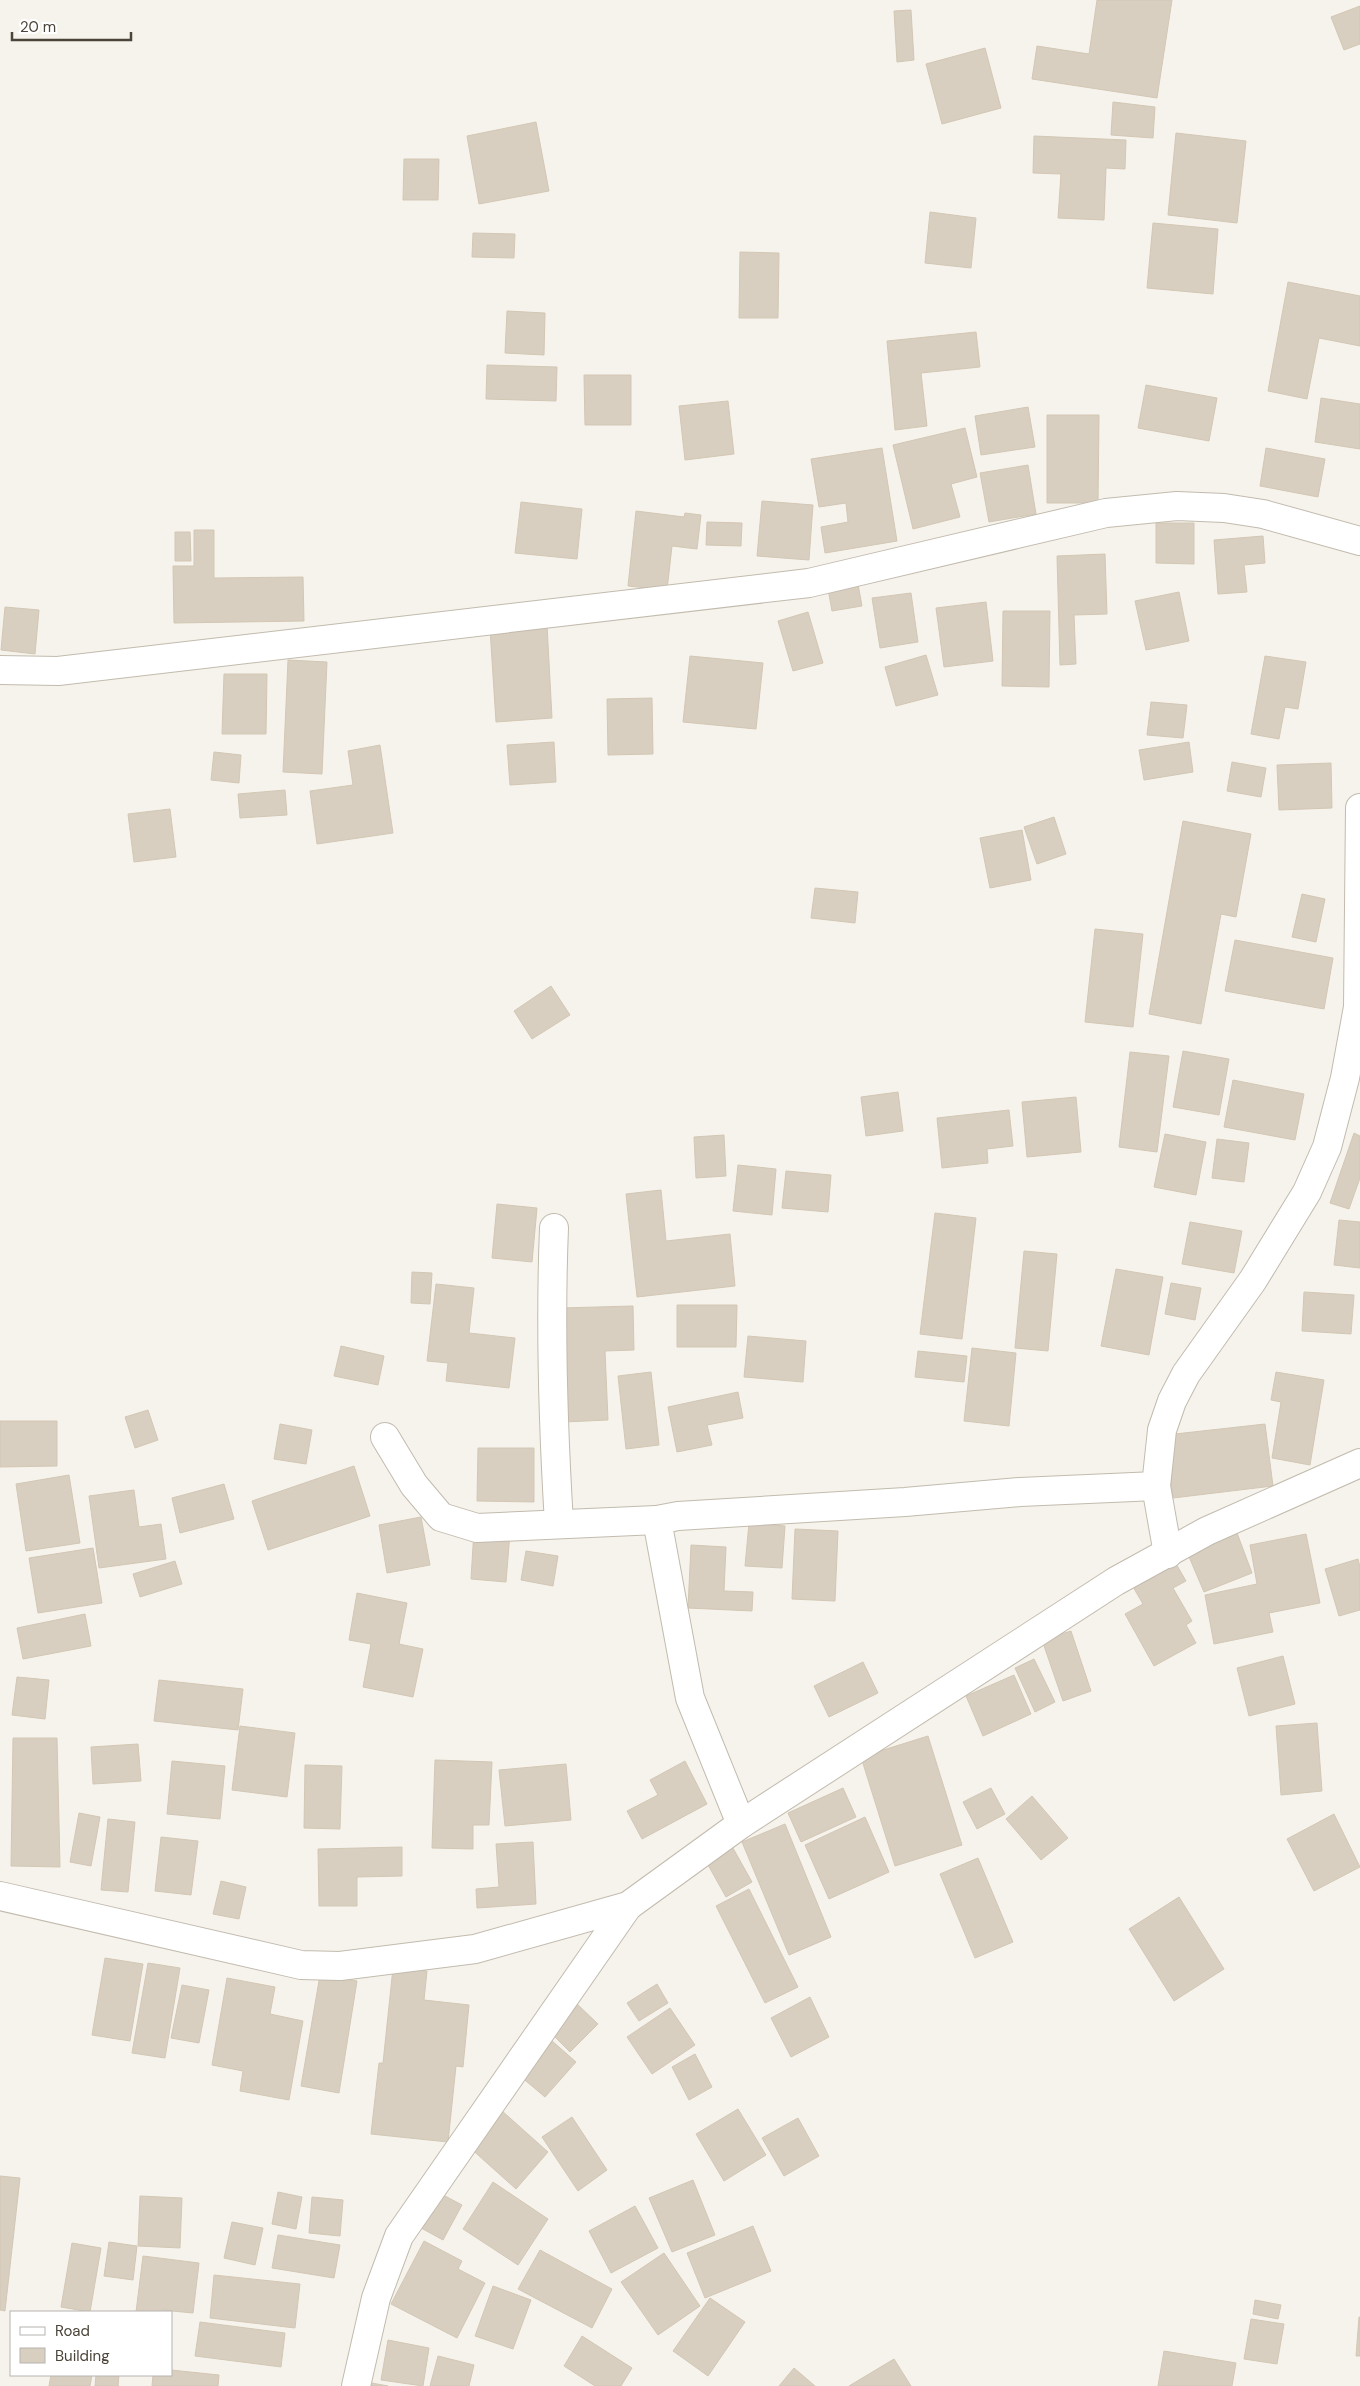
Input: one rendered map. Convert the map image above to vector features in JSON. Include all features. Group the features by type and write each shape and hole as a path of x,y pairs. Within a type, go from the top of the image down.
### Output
{"street":[{"path":"0,670 58,671 810,584 1106,513 1177,506 1224,508 1263,514 1360,541"},
{"path":"1168,1554 1156,1486 1162,1430 1172,1401 1186,1374 1254,1280 1307,1192 1328,1147 1345,1078 1359,1007 1360,808"},
{"path":"554,1228 551,1296 552,1374 559,1523"},
{"path":"385,1437 414,1485 441,1516 477,1528 657,1520 678,1516 904,1502 1020,1492 1156,1486"},
{"path":"356,2386 376,2298 399,2236 628,1906 741,1824 1116,1581 1208,1532 1360,1463"},
{"path":"657,1520 690,1698 741,1824"},
{"path":"0,1896 301,1965 340,1966 475,1948 628,1906"}],"building":[{"path":"1097,0 1172,0 1157,98 1032,79 1037,46 1089,54"},
{"path":"1360,6 1360,44 1344,50 1331,17"},
{"path":"911,10 914,60 897,62 894,11"},
{"path":"985,48 1001,108 942,124 926,64"},
{"path":"1113,102 1155,107 1153,138 1111,135"},
{"path":"536,122 549,191 479,204 467,136"},
{"path":"1176,133 1246,141 1237,223 1168,215"},
{"path":"1034,136 1126,140 1125,169 1106,168 1104,220 1058,218 1061,174 1033,173"},
{"path":"404,159 439,159 438,200 403,200"},
{"path":"930,212 976,218 971,268 925,263"},
{"path":"1153,223 1218,229 1213,294 1147,288"},
{"path":"473,233 515,234 514,258 472,257"},
{"path":"740,252 779,253 778,318 739,318"},
{"path":"1288,282 1360,296 1360,346 1319,338 1307,399 1268,391"},
{"path":"507,311 545,313 544,355 505,353"},
{"path":"976,332 980,367 921,373 927,426 895,430 887,341"},
{"path":"487,365 557,367 556,401 486,399"},
{"path":"584,375 631,375 631,425 585,425"},
{"path":"1146,385 1217,398 1209,441 1138,428"},
{"path":"1321,398 1360,404 1360,449 1315,442"},
{"path":"728,401 734,454 685,460 679,406"},
{"path":"1028,407 1035,447 981,455 975,416"},
{"path":"1047,415 1099,415 1098,503 1047,503"},
{"path":"965,428 977,477 951,484 960,517 913,529 893,445"},
{"path":"882,448 897,541 825,553 821,527 848,522 846,503 819,507 811,459"},
{"path":"1266,448 1325,459 1318,497 1260,486"},
{"path":"1028,465 1036,514 989,522 980,473"},
{"path":"762,501 813,505 809,560 757,556"},
{"path":"521,502 582,509 577,559 515,553"},
{"path":"636,511 684,517 685,513 701,515 697,549 672,546 667,590 628,586"},
{"path":"707,522 742,523 741,546 706,545"},
{"path":"1156,523 1194,523 1194,564 1156,563"},
{"path":"194,530 214,530 214,578 303,577 304,621 174,623 173,566 194,566"},
{"path":"175,532 190,532 191,561 175,561"},
{"path":"1263,536 1265,563 1244,565 1247,592 1218,594 1214,540"},
{"path":"1105,554 1107,614 1074,615 1076,664 1060,665 1057,556"},
{"path":"858,584 862,606 832,611 828,589"},
{"path":"1179,592 1189,641 1146,650 1135,601"},
{"path":"911,593 918,642 880,648 872,598"},
{"path":"986,602 993,661 944,667 936,608"},
{"path":"5,607 39,610 35,654 1,650"},
{"path":"1003,611 1050,611 1049,687 1002,686"},
{"path":"808,612 823,663 793,671 778,621"},
{"path":"547,625 552,718 496,722 490,629"},
{"path":"926,655 938,695 896,706 885,667"},
{"path":"690,656 763,663 756,729 683,722"},
{"path":"1265,656 1306,662 1298,709 1285,707 1279,739 1251,734"},
{"path":"288,660 327,662 322,774 283,772"},
{"path":"224,674 267,674 266,734 222,734"},
{"path":"652,698 653,754 608,755 607,699"},
{"path":"1151,702 1187,705 1183,738 1147,735"},
{"path":"554,742 556,782 510,785 507,745"},
{"path":"1189,742 1193,772 1144,780 1139,750"},
{"path":"380,745 393,833 317,844 310,791 353,785 348,751"},
{"path":"214,752 241,755 239,783 211,780"},
{"path":"1232,762 1266,768 1261,797 1227,791"},
{"path":"1331,763 1332,808 1279,810 1277,765"},
{"path":"285,790 287,815 240,818 238,794"},
{"path":"170,809 176,857 134,862 128,814"},
{"path":"1054,817 1066,854 1037,864 1024,827"},
{"path":"1183,821 1251,834 1236,917 1221,914 1201,1024 1149,1014"},
{"path":"1022,830 1031,880 990,888 980,838"},
{"path":"815,888 858,892 855,923 811,918"},
{"path":"1302,894 1325,899 1316,942 1292,937"},
{"path":"1095,929 1143,934 1133,1027 1085,1022"},
{"path":"1235,940 1333,958 1324,1009 1225,991"},
{"path":"551,986 570,1015 532,1039 514,1011"},
{"path":"1183,1051 1229,1059 1219,1115 1173,1107"},
{"path":"1130,1052 1169,1056 1157,1152 1119,1147"},
{"path":"1233,1080 1304,1094 1295,1140 1224,1127"},
{"path":"898,1092 903,1131 866,1136 861,1097"},
{"path":"1076,1097 1081,1152 1027,1157 1022,1102"},
{"path":"1009,1110 1013,1146 987,1149 988,1163 942,1168 937,1118"},
{"path":"1354,1133 1360,1136 1360,1178 1349,1209 1330,1203"},
{"path":"1165,1134 1206,1142 1196,1195 1154,1187"},
{"path":"724,1135 726,1176 696,1178 694,1137"},
{"path":"1217,1139 1249,1143 1244,1182 1212,1178"},
{"path":"738,1165 776,1169 772,1215 733,1211"},
{"path":"786,1171 831,1175 828,1212 782,1208"},
{"path":"661,1190 666,1241 730,1234 735,1286 637,1297 626,1194"},
{"path":"497,1204 537,1208 532,1262 492,1258"},
{"path":"935,1213 976,1218 962,1339 920,1334"},
{"path":"1339,1220 1360,1222 1360,1268 1334,1265"},
{"path":"1190,1222 1242,1231 1234,1273 1182,1264"},
{"path":"1024,1251 1057,1254 1048,1351 1015,1348"},
{"path":"1116,1269 1163,1277 1149,1355 1101,1346"},
{"path":"412,1272 432,1273 430,1304 411,1303"},
{"path":"1171,1283 1201,1288 1195,1320 1165,1314"},
{"path":"436,1284 474,1288 469,1333 515,1338 509,1388 446,1381 448,1363 427,1361"},
{"path":"1304,1292 1354,1295 1351,1334 1302,1331"},
{"path":"677,1305 737,1305 736,1347 677,1347"},
{"path":"633,1306 634,1350 605,1351 608,1420 564,1422 560,1308"},
{"path":"748,1336 806,1341 803,1382 744,1377"},
{"path":"341,1346 384,1356 378,1385 334,1376"},
{"path":"972,1348 1016,1353 1009,1426 964,1421"},
{"path":"918,1351 967,1356 964,1382 915,1377"},
{"path":"651,1372 659,1445 626,1449 618,1376"},
{"path":"1276,1372 1324,1380 1310,1465 1272,1458 1281,1402 1271,1400"},
{"path":"738,1392 743,1418 707,1425 712,1445 677,1452 668,1407"},
{"path":"148,1410 158,1440 135,1448 125,1417"},
{"path":"0,1421 57,1421 57,1466 0,1467"},
{"path":"280,1424 312,1430 306,1464 274,1459"},
{"path":"1265,1424 1273,1486 1173,1498 1166,1435"},
{"path":"478,1448 534,1448 534,1502 477,1501"},
{"path":"354,1466 370,1516 268,1550 252,1501"},
{"path":"69,1475 80,1543 26,1551 16,1484"},
{"path":"224,1484 234,1519 180,1533 172,1498"},
{"path":"134,1490 139,1527 161,1524 166,1559 99,1568 89,1496"},
{"path":"421,1517 430,1565 387,1573 379,1525"},
{"path":"749,1523 785,1526 782,1568 745,1566"},
{"path":"1234,1525 1252,1573 1204,1592 1184,1545"},
{"path":"795,1529 838,1531 835,1601 792,1599"},
{"path":"474,1530 510,1533 506,1582 471,1579"},
{"path":"1306,1534 1320,1603 1269,1613 1273,1632 1214,1644 1205,1595 1257,1584 1250,1545"},
{"path":"691,1545 726,1547 724,1591 753,1592 752,1611 688,1608"},
{"path":"93,1548 102,1603 38,1613 29,1558"},
{"path":"526,1551 558,1556 553,1586 521,1580"},
{"path":"1171,1555 1186,1581 1173,1588 1192,1621 1186,1625 1196,1643 1154,1666 1125,1614 1143,1604 1129,1580"},
{"path":"1358,1559 1360,1567 1360,1610 1339,1616 1325,1569"},
{"path":"175,1561 182,1584 140,1597 133,1574"},
{"path":"357,1593 407,1603 399,1644 423,1649 413,1697 363,1687 371,1644 349,1640"},
{"path":"85,1614 91,1646 23,1659 17,1628"},
{"path":"1071,1631 1091,1691 1063,1701 1042,1640"},
{"path":"1283,1656 1295,1704 1249,1716 1237,1668"},
{"path":"1034,1659 1055,1702 1035,1712 1015,1668"},
{"path":"863,1662 878,1693 829,1717 814,1686"},
{"path":"1014,1675 1031,1714 983,1736 966,1696"},
{"path":"17,1677 49,1680 45,1719 12,1715"},
{"path":"159,1680 243,1689 238,1730 154,1721"},
{"path":"1317,1723 1322,1791 1281,1795 1276,1726"},
{"path":"240,1726 295,1733 287,1797 232,1790"},
{"path":"928,1736 962,1845 895,1866 861,1757"},
{"path":"13,1738 57,1738 60,1867 11,1866"},
{"path":"138,1744 141,1781 93,1784 91,1747"},
{"path":"435,1760 492,1762 489,1825 473,1825 473,1849 432,1848"},
{"path":"172,1761 225,1766 220,1819 167,1814"},
{"path":"685,1761 707,1804 642,1839 627,1811 658,1795 650,1780"},
{"path":"566,1764 571,1820 505,1826 499,1770"},
{"path":"305,1765 342,1766 340,1829 304,1828"},
{"path":"843,1788 856,1817 801,1842 788,1813"},
{"path":"991,1788 1005,1814 977,1829 963,1802"},
{"path":"1032,1796 1068,1838 1041,1860 1006,1819"},
{"path":"79,1813 100,1817 91,1866 70,1862"},
{"path":"1334,1814 1360,1867 1314,1891 1287,1839"},
{"path":"865,1817 889,1872 829,1899 805,1845"},
{"path":"108,1819 135,1822 128,1892 101,1890"},
{"path":"785,1824 831,1937 789,1955 742,1842"},
{"path":"161,1837 198,1841 191,1895 155,1891"},
{"path":"729,1841 752,1882 726,1897 703,1856"},
{"path":"533,1842 536,1904 477,1908 476,1889 499,1887 496,1844"},
{"path":"402,1847 402,1876 357,1877 357,1906 319,1906 318,1849"},
{"path":"978,1858 1013,1942 975,1958 940,1874"},
{"path":"221,1881 246,1887 239,1919 213,1914"},
{"path":"749,1889 798,1987 765,2003 716,1906"},
{"path":"1179,1897 1224,1969 1174,2001 1129,1929"},
{"path":"105,1958 143,1964 130,2041 92,2035"},
{"path":"148,1963 180,1968 165,2058 132,2053"},
{"path":"393,1968 427,1971 424,2000 469,2005 463,2067 456,2066 448,2142 371,2134 379,2063 383,2063"},
{"path":"320,1975 357,1981 339,2093 301,2086"},
{"path":"227,1978 275,1987 270,2014 303,2021 289,2100 240,2091 243,2071 212,2065"},
{"path":"657,1984 668,2003 639,2021 627,2003"},
{"path":"182,1985 209,1990 199,2043 171,2038"},
{"path":"810,1997 829,2037 791,2057 771,2018"},
{"path":"576,2003 598,2024 570,2052 549,2031"},
{"path":"670,2008 695,2045 652,2074 627,2037"},
{"path":"551,2040 576,2062 545,2097 520,2076"},
{"path":"695,2054 712,2087 689,2100 672,2067"},
{"path":"738,2109 766,2155 724,2181 696,2134"},
{"path":"501,2110 548,2152 516,2189 468,2146"},
{"path":"572,2117 607,2170 578,2191 542,2137"},
{"path":"798,2118 819,2156 784,2176 762,2138"},
{"path":"0,2176 20,2178 5,2311 0,2310"},
{"path":"693,2180 715,2235 672,2252 649,2198"},
{"path":"493,2182 548,2219 518,2265 463,2229"},
{"path":"430,2188 462,2205 443,2240 412,2223"},
{"path":"278,2192 302,2197 296,2229 272,2224"},
{"path":"140,2196 182,2198 180,2248 138,2246"},
{"path":"312,2197 343,2200 340,2236 309,2233"},
{"path":"635,2206 658,2248 611,2273 589,2231"},
{"path":"232,2222 263,2228 255,2265 224,2258"},
{"path":"753,2226 771,2271 705,2298 687,2253"},
{"path":"278,2235 340,2245 334,2278 272,2268"},
{"path":"424,2241 462,2261 458,2269 485,2283 457,2338 391,2304"},
{"path":"109,2242 137,2246 133,2280 104,2276"},
{"path":"72,2243 101,2248 90,2311 61,2307"},
{"path":"540,2250 612,2289 592,2328 518,2289"},
{"path":"664,2253 700,2306 658,2335 621,2282"},
{"path":"143,2256 199,2263 193,2313 162,2310 136,2311"},
{"path":"214,2275 300,2284 295,2328 210,2318"},
{"path":"493,2286 531,2300 513,2349 475,2336"},
{"path":"710,2298 745,2322 708,2376 673,2351"},
{"path":"1255,2300 1281,2305 1278,2319 1253,2314"},
{"path":"1359,2317 1360,2356 1356,2356"},
{"path":"1251,2319 1284,2324 1277,2364 1244,2359"},
{"path":"200,2322 285,2333 281,2367 195,2356"},
{"path":"582,2336 632,2368 621,2386 595,2386 564,2366"},
{"path":"388,2340 429,2348 423,2386 381,2380"},
{"path":"1164,2351 1236,2363 1232,2386 1158,2386"},
{"path":"438,2356 474,2365 469,2386 430,2386"},
{"path":"894,2359 911,2386 849,2386"},
{"path":"794,2368 815,2386 779,2386"},
{"path":"172,2370 219,2375 218,2386 152,2386 153,2376 172,2376"},
{"path":"51,2376 92,2376 90,2386 49,2386"},
{"path":"96,2376 119,2376 118,2386 95,2386"},
{"path":"361,2381 388,2386 360,2386"}]}
